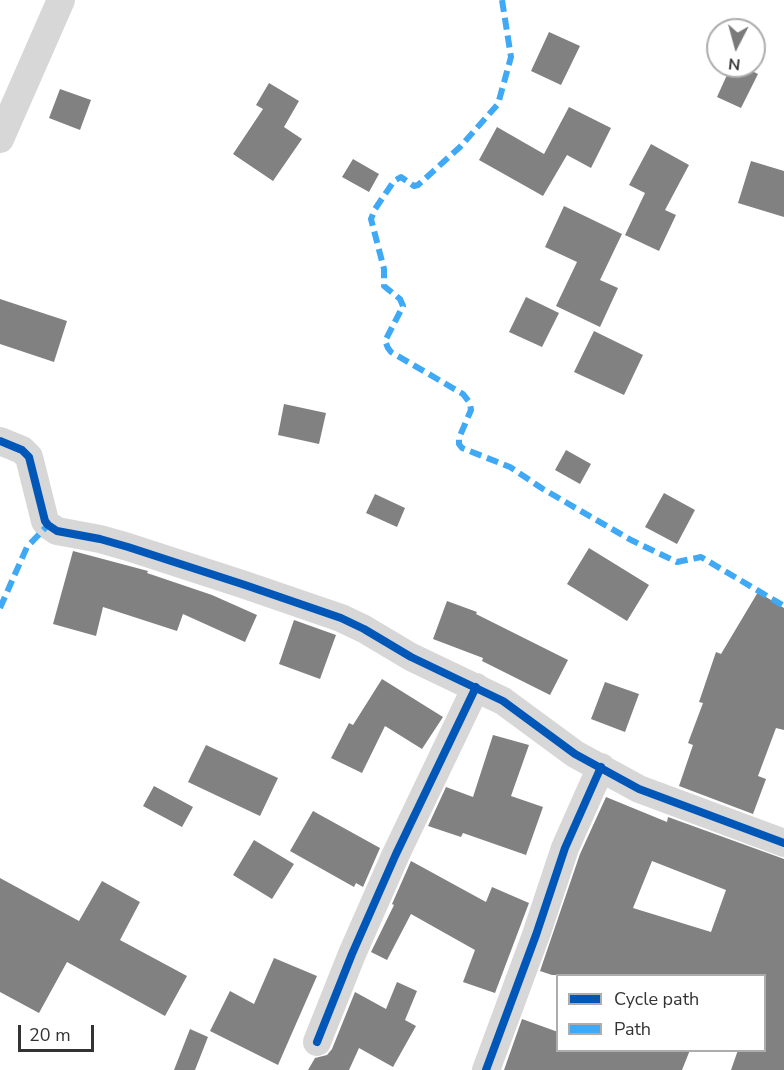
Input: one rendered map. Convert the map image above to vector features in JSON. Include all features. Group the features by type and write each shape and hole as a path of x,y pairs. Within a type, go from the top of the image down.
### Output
{"street":[{"path":"0,139 61,0"},
{"path":"0,441 21,450 29,457 45,521 57,531 128,547 341,618 411,657 503,701 575,754 639,789 784,843"},
{"path":"317,1042 352,954 396,854 476,687"},
{"path":"486,1070 536,935 565,848 601,767"}],"building":[{"path":"549,32 580,46 561,85 531,71"},
{"path":"726,78 756,78 741,108 717,97"},
{"path":"269,83 299,101 284,127 302,139 273,181 233,154 263,109 256,105"},
{"path":"60,89 91,100 80,130 49,118"},
{"path":"569,107 611,128 591,168 567,155 543,196 479,160 497,127 544,154"},
{"path":"651,144 689,165 665,210 676,215 659,251 625,235 645,193 629,185"},
{"path":"353,159 379,174 369,192 342,177"},
{"path":"751,161 784,171 784,217 738,203"},
{"path":"564,206 622,234 600,280 618,288 600,327 556,306 577,262 545,247"},
{"path":"526,297 559,313 542,347 509,332"},
{"path":"0,299 67,321 54,362 0,344"},
{"path":"594,331 643,355 624,395 574,372"},
{"path":"284,404 326,413 319,444 278,435"},
{"path":"566,450 591,464 580,484 555,470"},
{"path":"664,493 695,510 677,544 645,527"},
{"path":"375,494 405,508 397,527 366,513"},
{"path":"589,548 649,585 627,621 567,584"},
{"path":"73,551 148,571 147,573 212,595 257,615 245,642 183,614 177,631 103,607 96,636 53,624"},
{"path":"758,592 784,608 784,730 776,728 758,776 766,779 753,814 679,786 693,745 688,743 703,703 699,702 716,652 721,654"},
{"path":"447,601 477,612 476,614 568,660 550,695 482,661 483,658 433,639"},
{"path":"294,620 336,635 320,679 279,664"},
{"path":"382,679 443,717 422,749 385,726 362,773 331,758 349,723 353,725"},
{"path":"605,682 639,694 625,732 591,719"},
{"path":"493,735 529,745 511,796 543,807 526,855 463,833 461,837 428,826 446,787 473,797"},
{"path":"206,745 278,778 260,816 188,782"},
{"path":"154,786 193,807 182,827 143,806"},
{"path":"606,797 667,822 668,817 784,859 784,1070 731,1070 737,1052 766,1052 766,974 552,975 540,971 580,854","holes":["652,861 726,890 711,932 633,908"]},
{"path":"313,811 380,848 363,887 356,883 354,887 290,851"},
{"path":"254,840 294,864 272,899 233,875"},
{"path":"411,861 486,902 492,887 529,903 495,993 463,982 475,950 411,914 387,960 371,952 394,905 392,904"},
{"path":"0,878 79,921 102,881 140,902 120,940 187,976 165,1016 67,962 39,1013 0,992"},
{"path":"274,958 317,976 278,1065 210,1031 230,991 254,1004"},
{"path":"397,982 417,991 405,1020 416,1026 393,1067 359,1048 349,1070 308,1070 315,1058 327,1055 332,1049 355,992 386,1009"},
{"path":"522,1019 556,1031 556,1052 689,1052 682,1070 504,1070"},
{"path":"190,1029 208,1037 195,1070 174,1070"}],"marked path":[{"path":"502,0 511,57 498,104 460,147 418,185 414,186 401,177 394,181 371,219 384,269 384,286 400,299 403,306 385,341 388,348 391,352 463,394 470,403 471,410 459,438 462,448 510,467 631,540 677,562 701,557 784,606"},
{"path":"0,608 27,547 48,525"}],"cycle path":[{"path":"0,441 22,450 29,457 45,521 57,531 128,547 341,618 411,657 503,701 575,754 639,789 784,843"},
{"path":"317,1042 352,954 396,854 476,687"},
{"path":"486,1070 536,935 565,848 601,767"}]}
